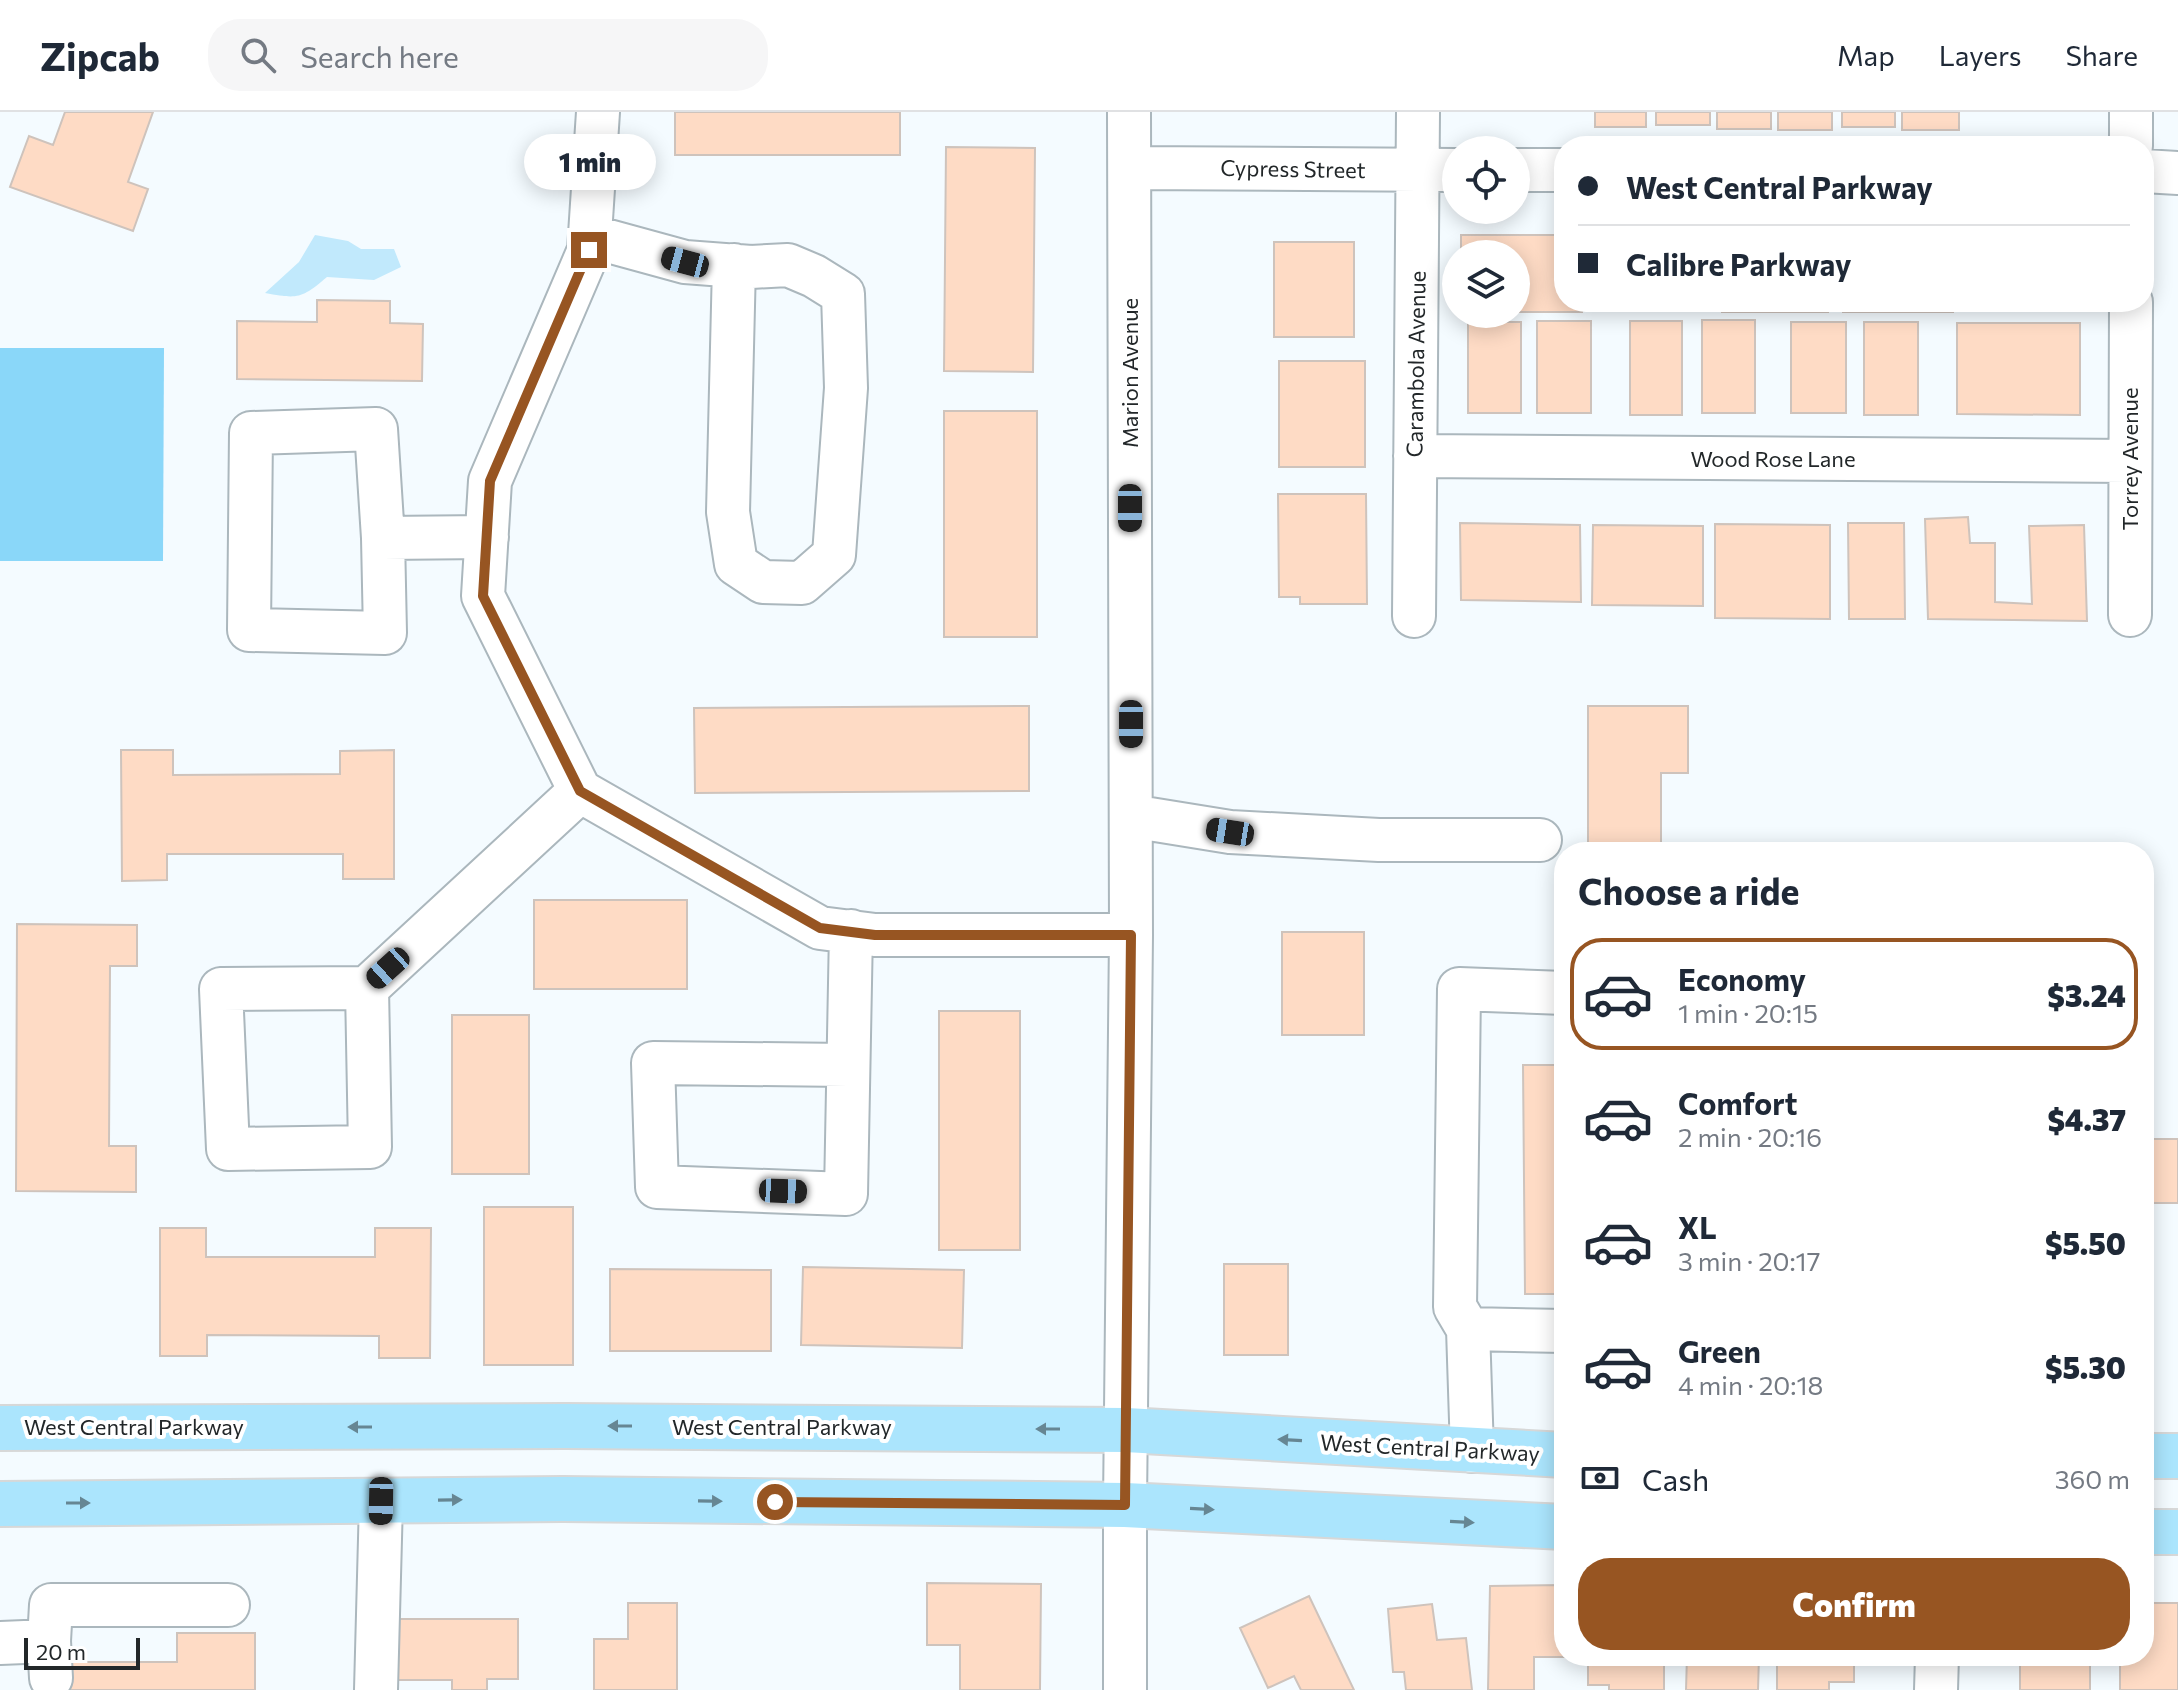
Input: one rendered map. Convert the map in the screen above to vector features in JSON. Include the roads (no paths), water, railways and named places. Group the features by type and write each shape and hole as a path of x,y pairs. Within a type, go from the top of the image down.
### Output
{"main road":[{"name":"West Central Parkway","path":"0,1428 565,1426 1126,1430 1554,1455"},
{"path":"2154,1456 2178,1456"},
{"path":"0,1504 563,1499 1125,1505 1554,1526"},
{"path":"2154,1532 2178,1532"}],"street":[{"path":"598,112 589,250 490,481 483,596 580,791 820,928 875,935 1131,935"},
{"name":"Marion Avenue","path":"1125,1690 1131,935 1129,112"},
{"name":"Carambola Avenue","path":"1414,616 1415,456 1437,170 1418,112"},
{"path":"2131,112 2131,136"},
{"name":"Cypress Street","path":"1130,168 1437,170"},
{"path":"1530,170 1554,170"},
{"path":"2154,172 2178,173"},
{"path":"590,236 685,262 788,265 843,294 846,388 834,555 802,583 763,582 736,564 728,512 734,265"},
{"name":"Torrey Avenue","path":"2130,615 2131,312"},
{"path":"376,429 383,538 385,633 249,630 251,433 376,429"},
{"name":"Wood Rose Lane","path":"1415,456 2130,461"},
{"path":"383,538 487,537"},
{"path":"367,988 370,1147 228,1149 221,989 367,988 580,791"},
{"path":"1131,816 1230,832 1379,840 1540,840"},
{"path":"848,1065 653,1063 657,1187 846,1194 851,931"},
{"path":"1472,1451 1468,1329 1455,1307 1459,989 1554,993"},
{"path":"1468,1329 1554,1331"},
{"path":"376,1690 381,1501"},
{"path":"0,1643 50,1660 51,1605 228,1605"},
{"path":"1936,1690 1937,1666"}]}
